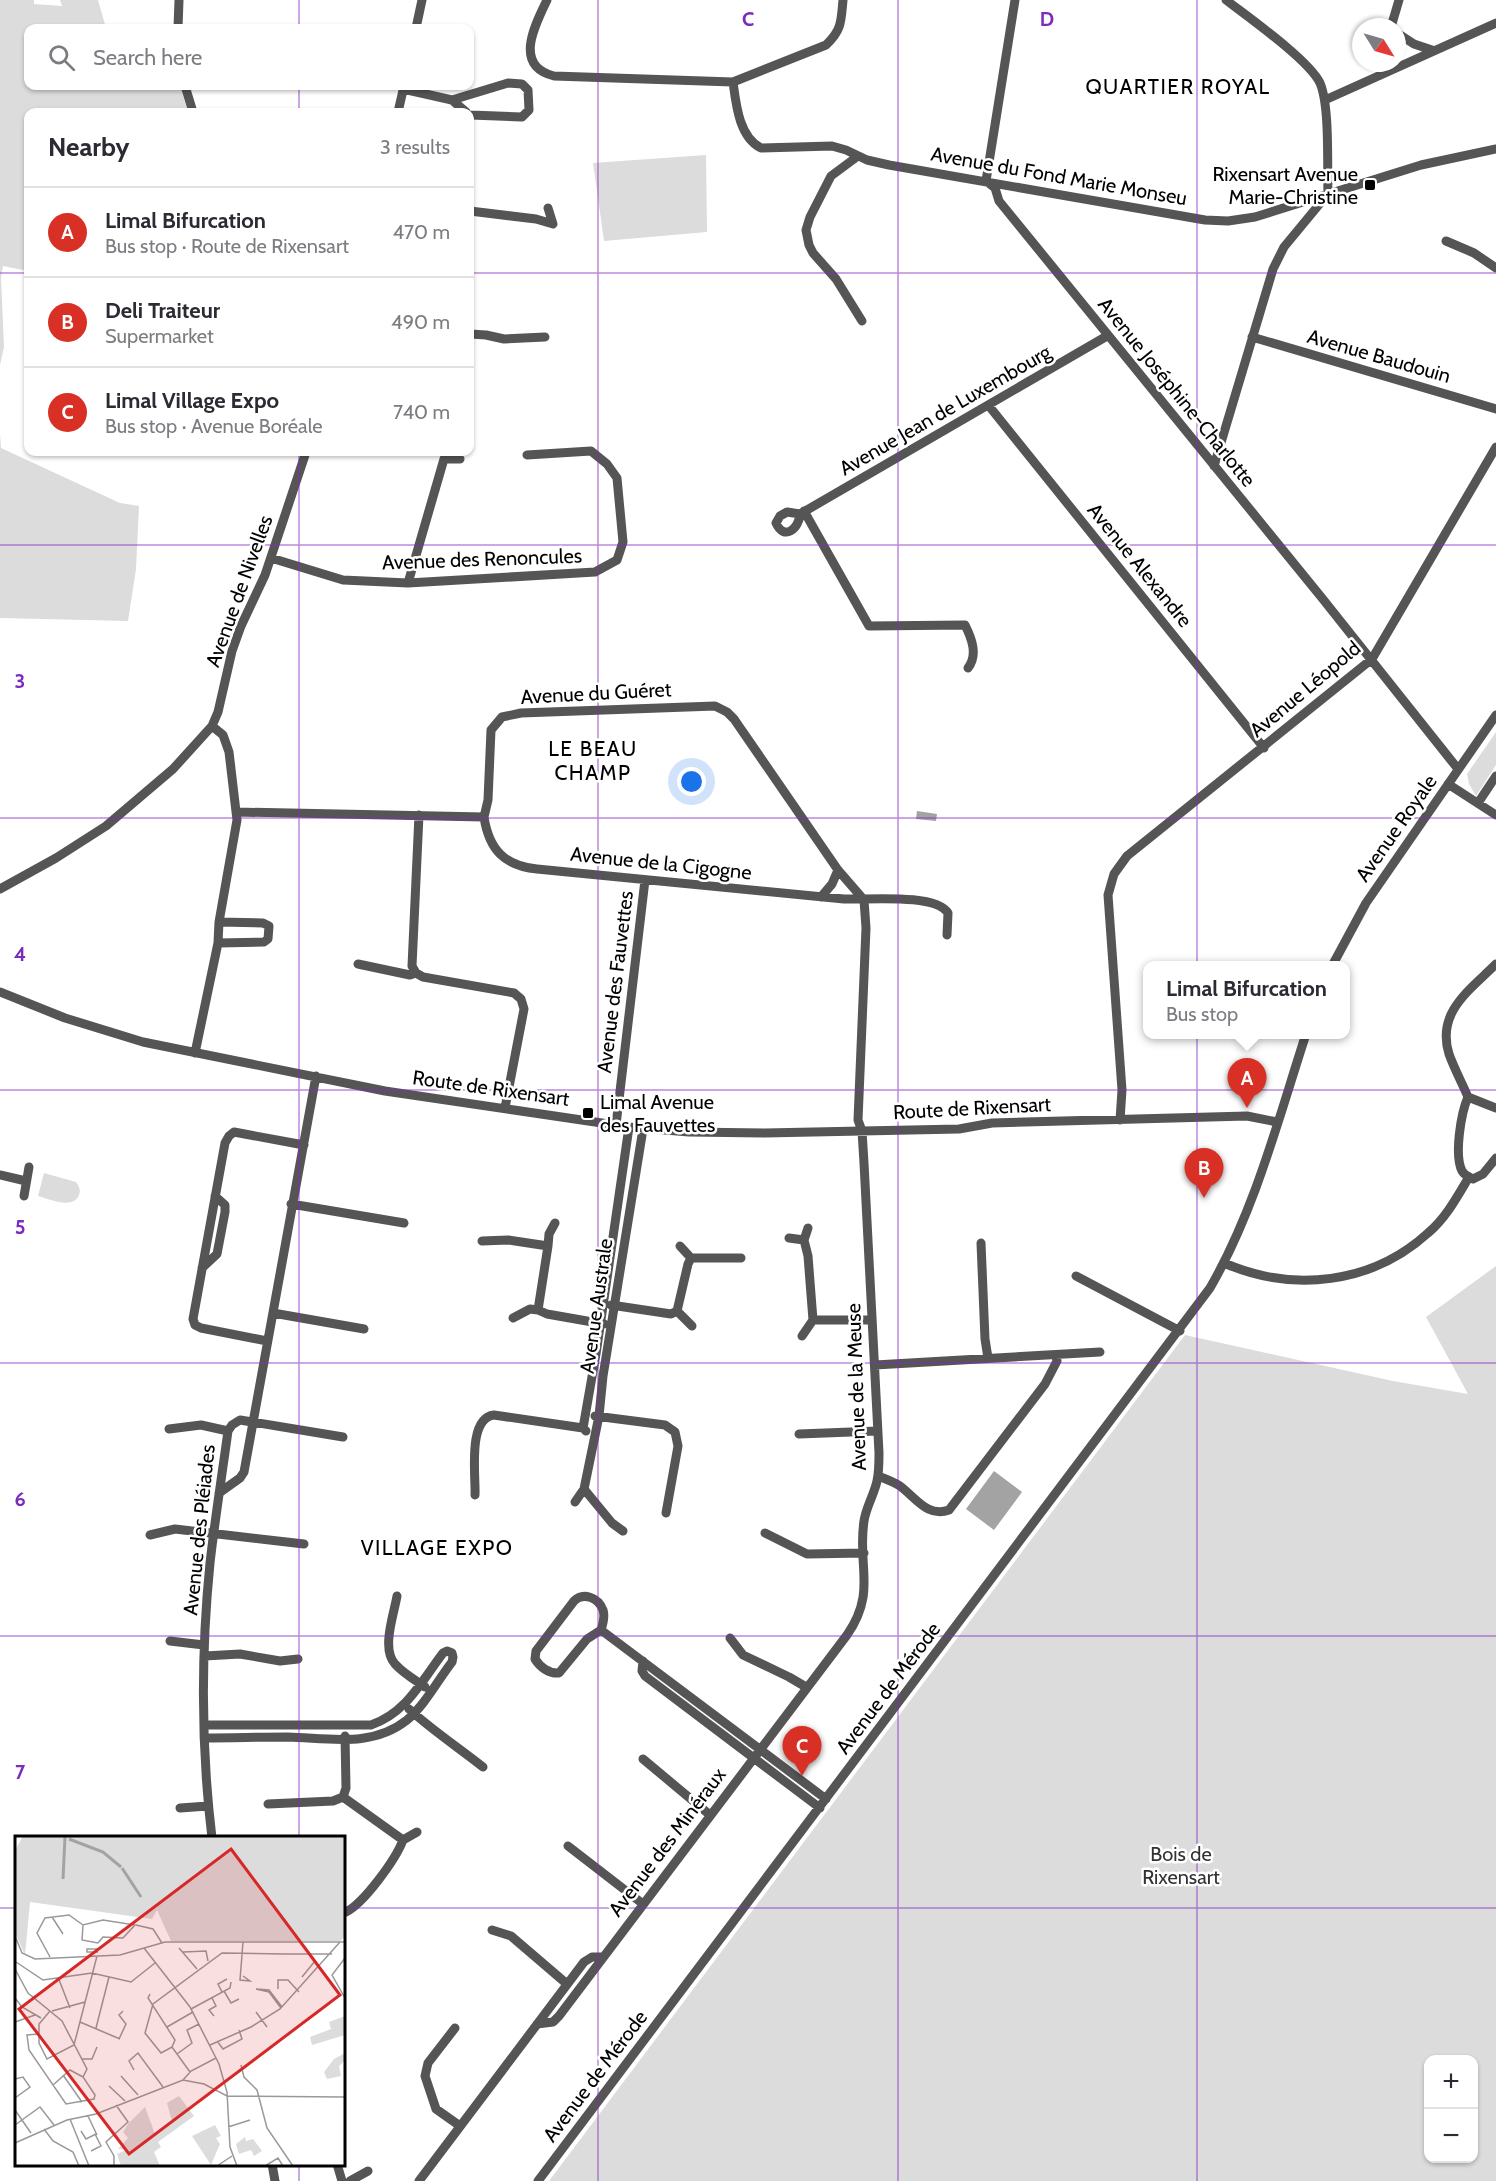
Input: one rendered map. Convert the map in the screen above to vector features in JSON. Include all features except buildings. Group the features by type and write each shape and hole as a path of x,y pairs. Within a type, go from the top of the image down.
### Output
{"street":[{"path":"178,24 179,0"},
{"path":"417,24 422,0"},
{"path":"535,0 546,2 529,46 533,63 545,74 733,82 826,45 835,37 841,26 843,0"},
{"path":"986,181 1015,0"},
{"path":"1394,18 1399,0"},
{"path":"1214,466 1273,269 1284,247 1328,194 1325,100 1320,84 1312,71 1231,1"},
{"path":"1325,100 1496,23"},
{"path":"1406,39 1432,50"},
{"path":"1377,76 1378,72"},
{"name":"Avenue du Fond Marie Monseu","path":"733,82 747,137 752,144 761,148 832,146 878,162 1205,220 1244,219 1421,165 1496,148"},
{"path":"452,100 508,83 522,84 528,90 529,110 522,117 474,114"},
{"path":"186,90 192,108"},
{"path":"399,108 402,90"},
{"path":"414,90 452,100 461,108"},
{"path":"858,156 831,176 806,230 813,253 836,279 862,321"},
{"name":"Avenue Joséphine-Charlotte","path":"986,181 995,188 999,201 1372,659 1458,770"},
{"path":"474,211 536,219 553,224 548,208"},
{"path":"1446,241 1474,253 1496,268"},
{"path":"474,334 504,339 545,337"},
{"name":"Avenue Jean de Luxembourg","path":"968,668 974,657 970,635 965,625 869,626 802,513 1107,336"},
{"name":"Avenue Baudouin","path":"1252,338 1496,409"},
{"name":"Avenue Alexandre","path":"989,406 1263,748"},
{"name":"Avenue Léopold","path":"1120,1120 1122,1089 1108,895 1110,882 1117,867 1127,856 1372,659 1496,447"},
{"name":"Avenue des Renoncules","path":"271,558 343,580 408,583 595,573 617,560 623,542 617,478 607,464 591,451 527,455"},
{"name":"Avenue de Nivelles","path":"0,889 56,858 106,826 173,769 212,726 218,712 232,651 271,558 305,456"},
{"path":"408,583 444,459 460,459"},
{"name":"Avenue du Guéret","path":"484,817 488,800 490,738 493,726 502,717 521,713 715,706 727,712 734,719 838,870 864,900"},
{"name":"Avenue Royale","path":"1335,961 1366,903 1496,715"},
{"path":"195,1053 218,943 219,922 236,812 229,752 223,735 212,726"},
{"path":"1478,803 1496,776"},
{"path":"1448,784 1496,815"},
{"path":"236,812 484,817"},
{"path":"419,815 412,966 416,973 423,977 513,993 521,999 524,1009 505,1108"},
{"name":"Avenue de la Cigogne","path":"484,817 488,836 496,850 517,866 821,897 930,902 941,906 948,913 947,935"},
{"path":"821,897 832,884 838,870"},
{"name":"Avenue des Fauvettes","path":"616,1125 645,880"},
{"path":"862,1131 858,1120 867,919 864,900"},
{"path":"218,943 264,942 268,939 269,926 263,923 219,922"},
{"path":"358,964 410,975 416,973"},
{"path":"1496,964 1458,1001 1449,1018 1446,1031 1448,1052 1468,1097 1463,1115 1458,1154 1461,1168 1464,1174 1473,1179 1483,1174 1496,1158"},
{"name":"Route de Rixensart","path":"0,992 100,1030 143,1042 385,1091 629,1127 723,1133 958,1129 992,1124 1247,1116 1277,1122"},
{"path":"1277,1122 1305,1039"},
{"path":"219,1493 240,1478 244,1472 316,1076"},
{"path":"1468,1097 1496,1108"},
{"name":"Avenue de Mérode","path":"538,2181 1180,1331 1210,1288 1224,1263 1250,1205 1277,1122"},
{"name":"Avenue Australe","path":"583,1428 587,1414 629,1127"},
{"name":"Avenue Australe","path":"575,1502 584,1489 599,1416 603,1376 643,1128"},
{"name":"Avenue de la Meuse","path":"760,1749 847,1635 859,1615 865,1593 864,1520 878,1476 875,1365 862,1131"},
{"path":"267,1341 195,1325 193,1319 215,1196 225,1143 234,1132 303,1145"},
{"path":"24,1196 29,1167"},
{"path":"0,1175 26,1181"},
{"path":"1224,1263 1240,1270 1293,1281 1327,1281 1358,1274 1399,1254 1430,1232 1456,1199 1469,1177"},
{"path":"291,1204 404,1223"},
{"path":"538,1310 549,1234 555,1223"},
{"path":"802,1336 813,1320 808,1256 804,1240 808,1228"},
{"path":"789,1238 804,1240"},
{"path":"482,1241 508,1240 548,1246"},
{"path":"981,1243 985,1339 988,1358"},
{"path":"680,1245 691,1258 741,1258"},
{"path":"677,1311 691,1258"},
{"path":"1076,1276 1180,1331"},
{"path":"603,1303 671,1314 677,1311"},
{"path":"513,1318 530,1309 612,1325"},
{"path":"677,1311 692,1326"},
{"path":"273,1313 364,1329"},
{"path":"813,1320 872,1320"},
{"path":"875,1365 1100,1352"},
{"path":"878,1476 897,1484 932,1512 949,1510 1045,1384 1057,1361 1056,1356"},
{"path":"587,1414 665,1425 675,1432 678,1446 666,1514"},
{"path":"475,1496 473,1468 480,1423 486,1418 494,1416 583,1428 595,1436"},
{"name":"Avenue des Pléiades","path":"212,1836 205,1738 204,1645 214,1535 228,1431 240,1420 253,1424"},
{"path":"253,1424 344,1437"},
{"path":"169,1429 201,1425 228,1431"},
{"path":"799,1434 877,1431"},
{"path":"584,1489 612,1523 623,1531"},
{"path":"150,1535 176,1529 304,1544"},
{"path":"765,1533 807,1554 864,1553"},
{"path":"397,1596 389,1644 390,1656 395,1665 430,1692"},
{"path":"580,1596 587,1596 601,1607 604,1616 601,1630 587,1639 560,1672 552,1673 535,1659 536,1651 580,1596"},
{"path":"601,1630 826,1799"},
{"path":"730,1638 742,1655 806,1688"},
{"path":"170,1641 204,1645"},
{"path":"205,1725 346,1727 377,1723 393,1716 405,1705 444,1653 447,1651 452,1653 452,1662 414,1714 387,1733 368,1738 345,1740 288,1737 205,1738"},
{"path":"205,1656 240,1654 280,1660 298,1659"},
{"path":"643,1661 642,1671 645,1676 820,1808"},
{"path":"405,1705 436,1734 457,1746 483,1767"},
{"path":"268,1804 333,1801 343,1797 346,1788 346,1727"},
{"name":"Avenue des Minéraux","path":"537,2024 556,2020 760,1749"},
{"path":"643,1759 710,1815"},
{"path":"343,1797 403,1840"},
{"path":"180,1808 208,1806"},
{"path":"345,1912 355,1907 399,1851 403,1840 417,1832"},
{"path":"568,1846 643,1904"},
{"path":"492,1930 511,1936 567,1984"},
{"name":"Avenue des Minéraux","path":"419,2181 588,1958 603,1957"},
{"path":"455,2028 428,2063 425,2076 436,2109 460,2126"},
{"path":"272,2166 275,2181"},
{"path":"337,2166 342,2181"},
{"path":"350,2181 368,2171"}],"green space":[{"path":"0,0 34,0 34,4 62,6 60,0 98,0 105,24 24,24 24,90 181,90 187,108 24,108 24,270 3,266 1,278 4,347 0,365"},
{"path":"706,155 707,232 604,241 593,163"},
{"path":"0,434 1,448 120,503 139,506 136,569 128,621 0,618"},
{"path":"1496,732 1496,765 1476,796 1469,784 1467,774"},
{"path":"44,1173 76,1182 80,1191 79,1195 72,1202 66,1203 38,1196"},
{"name":"Bois de Rixensart","path":"1496,1266 1496,2181 549,2181 1185,1335 1393,1381 1468,1394 1426,1317"}],"shaded area":[{"path":"917,811 937,814 936,821 916,819"},
{"path":"994,1471 1022,1492 994,1530 966,1509"}],"place":[{"name":"Rixensart Avenue Marie-Christine","path":"1370,185"},
{"name":"Limal Bifurcation","path":"1247,1108"},
{"name":"Limal Avenue des Fauvettes","path":"588,1113"},
{"name":"Deli Traiteur","path":"1204,1198"},
{"name":"Limal Village Expo","path":"802,1776"}],"district":[{"name":"QUARTIER ROYAL","path":"1178,86"},
{"name":"LE BEAU CHAMP","path":"593,760"},
{"name":"VILLAGE EXPO","path":"437,1547"}]}
